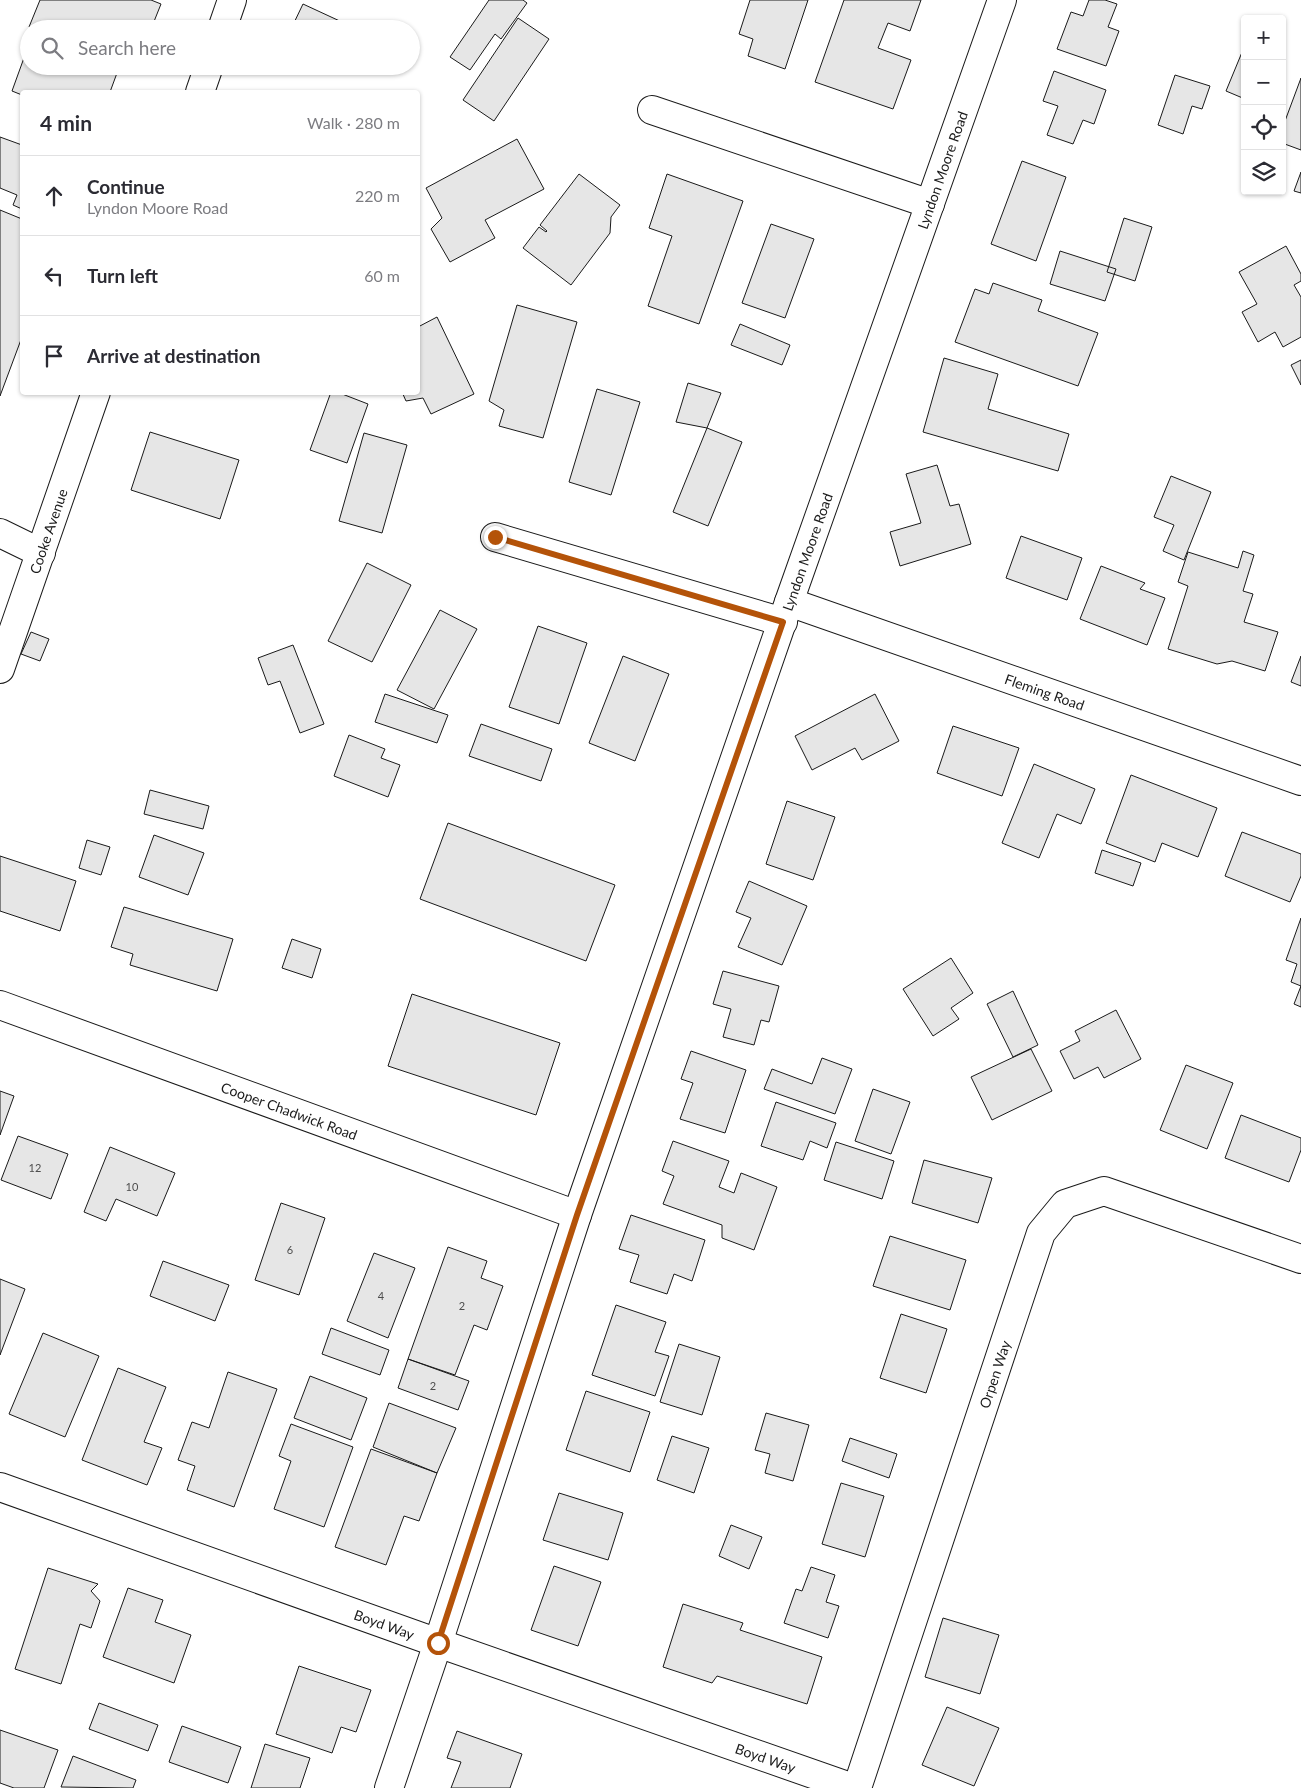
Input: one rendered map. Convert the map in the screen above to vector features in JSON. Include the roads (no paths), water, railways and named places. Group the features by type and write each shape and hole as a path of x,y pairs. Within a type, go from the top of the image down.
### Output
{"street":[{"path":"225,20 232,0"},
{"name":"Lyndon Moore Road","path":"389,1788 577,1215 786,612 1002,0"},
{"path":"201,90 206,75"},
{"path":"652,110 930,204"},
{"name":"Cooke Avenue","path":"0,669 95,395"},
{"path":"0,533 41,553"},
{"name":"Fleming Road","path":"495,537 786,612 1301,780"},
{"name":"Cooper Chadwick Road","path":"0,1005 577,1215"},
{"name":"Orpen Way","path":"857,1788 1041,1233 1059,1211 1065,1204 1104,1191 1301,1259"},
{"name":"Boyd Way","path":"0,1486 438,1643 853,1788"}]}
